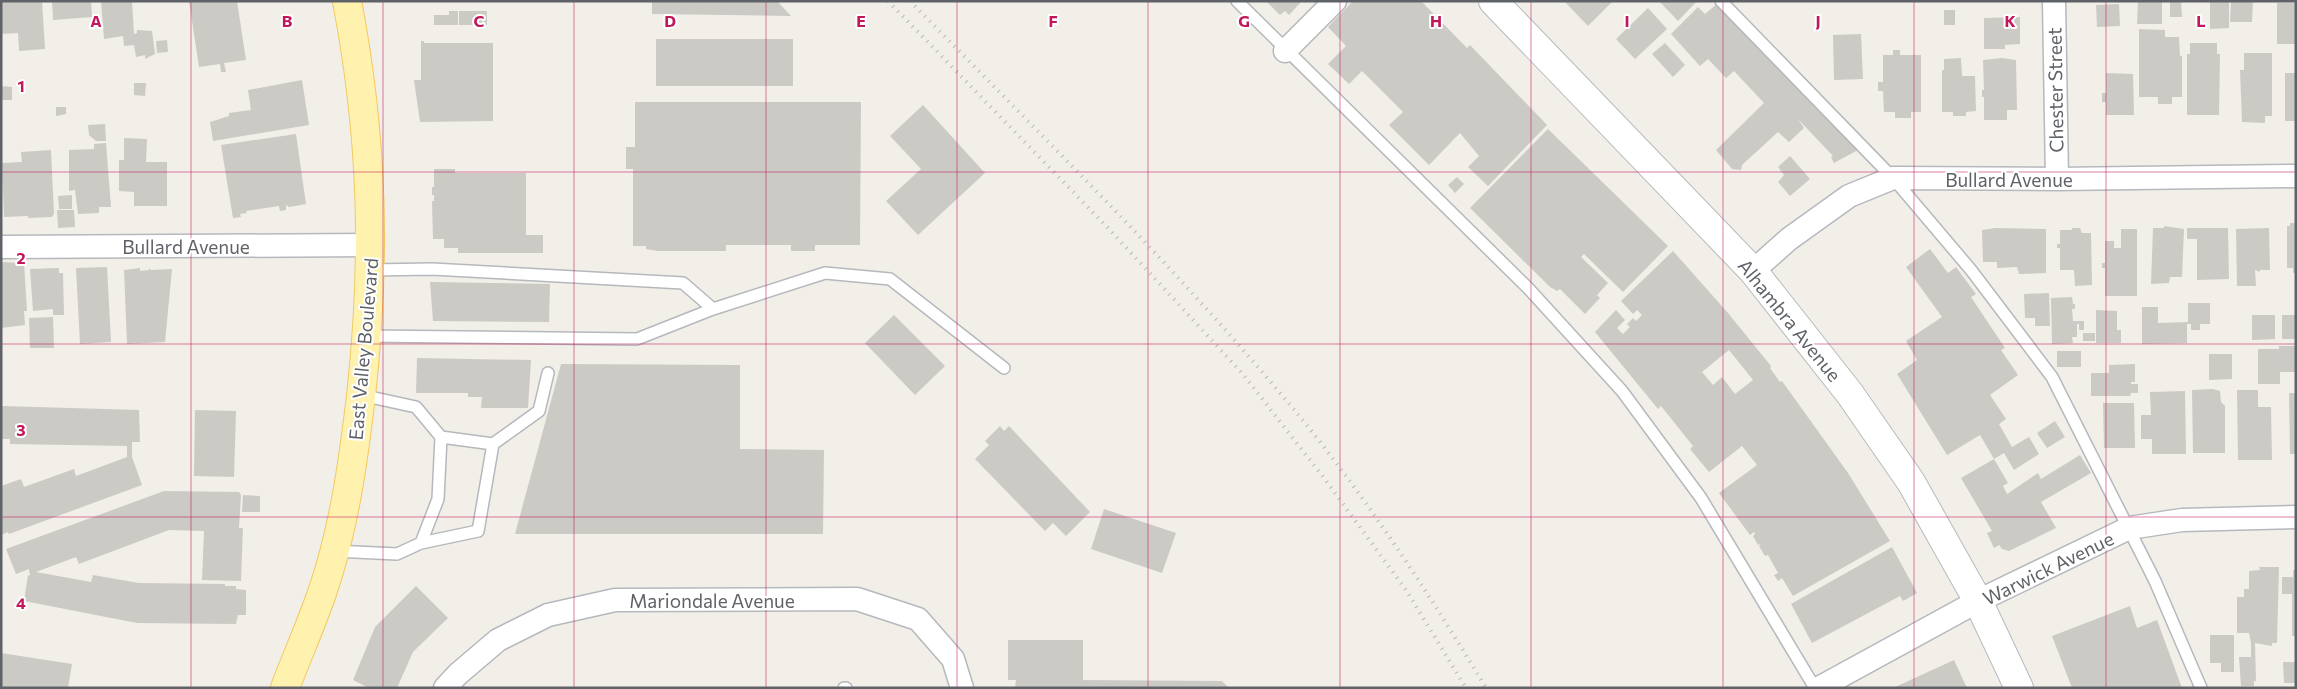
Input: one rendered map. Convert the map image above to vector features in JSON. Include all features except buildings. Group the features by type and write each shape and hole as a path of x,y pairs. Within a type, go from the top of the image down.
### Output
{"main road":[{"name":"East Valley Boulevard","path":"285,688 322,592 334,551 354,454 367,336 371,258 370,173 365,113 347,1"},
{"name":"Alhambra Avenue","path":"1495,2 1752,271 1850,394 1911,482 1978,601 2019,688"}],"street":[{"path":"1286,51 1335,1"},
{"name":"Chester Street","path":"2054,1 2057,180"},
{"name":"Bullard Avenue","path":"1752,271 1789,240 1849,196 1893,178 2057,180 2296,176"},
{"name":"Bullard Avenue","path":"1,247 371,258"},
{"name":"Warwick Avenue","path":"1819,688 1978,601 2129,528 2182,520 2296,517"},
{"name":"Mariondale Avenue","path":"445,688 458,674 498,640 548,615 606,602 625,600 857,599 918,619 953,659 962,688"}],"lane":[{"path":"1237,1 1522,281 1622,391 1701,498 1815,688"},
{"path":"1721,1 1893,178 1971,270 2052,377 2155,581 2201,688"},
{"path":"371,258 432,269 683,283 713,310"},
{"path":"367,336 637,339 713,310 825,273 890,279 1004,368"},
{"path":"441,437 493,444 539,411 548,373"},
{"path":"361,396 416,406 441,437 438,499 421,543"},
{"path":"334,551 397,554 421,543 478,531 493,444"}],"railway":[{"path":"888,1 1109,229 1242,373 1324,478 1406,590 1466,688"},
{"path":"910,1 1162,260 1259,368 1330,454 1377,519 1444,620 1486,688"}]}
